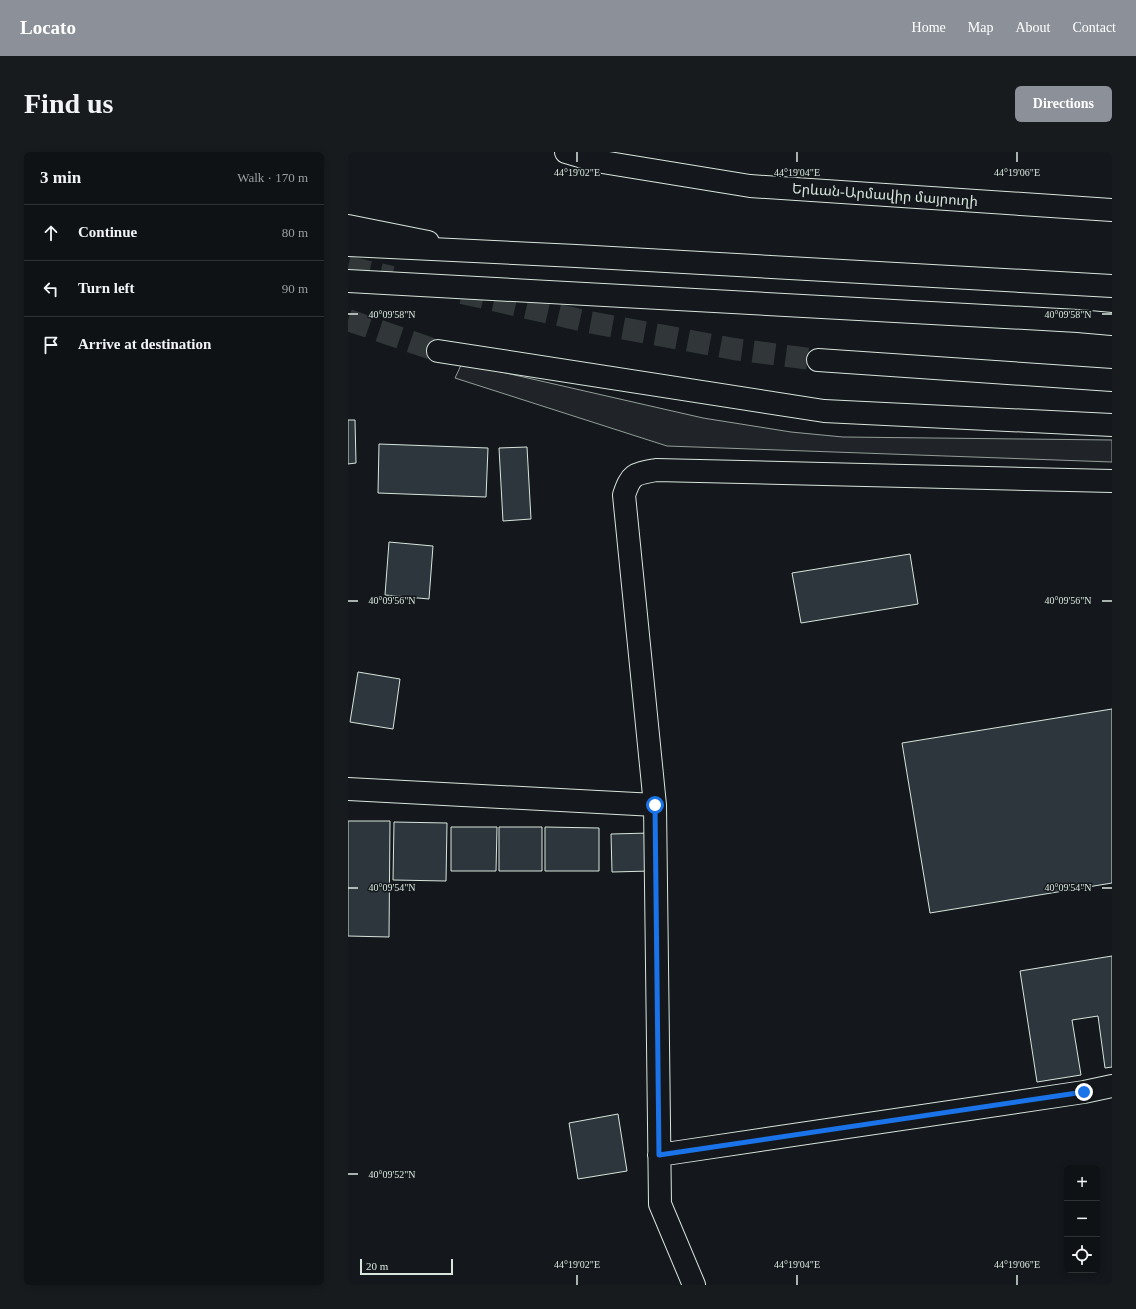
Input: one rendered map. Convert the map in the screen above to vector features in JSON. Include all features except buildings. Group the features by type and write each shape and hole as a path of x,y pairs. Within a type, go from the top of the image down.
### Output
{"main road":[{"name":"Երևան-Արմավիր մայրուղի","path":"566,152 596,161 750,186 1112,210"},
{"path":"348,226 470,251"},
{"path":"348,245 1112,286"},
{"path":"348,281 1112,324"},
{"path":"438,351 824,411 1112,425"},
{"path":"818,360 1112,380"},
{"path":"694,1285 660,1204 655,805 624,495 628,482 638,473 664,470 1112,481"},
{"path":"348,789 655,805"},
{"path":"659,1155 1084,1092 1112,1086"}],"shaded area":[{"path":"462,363 703,418 791,432 843,437 1112,440 1112,462 667,446 455,378"}],"tunnel":[{"path":"348,267 392,277"},
{"path":"462,293 589,322 734,349 818,360"},
{"path":"348,320 438,351"}],"route":[{"path":"655,805 659,1155 1084,1092"}]}
